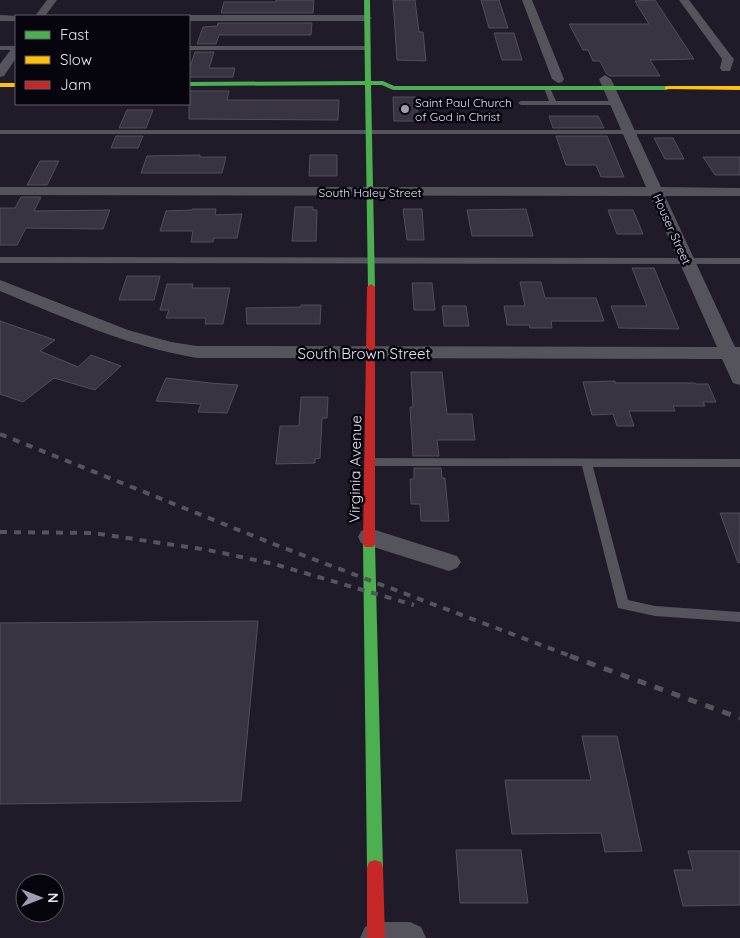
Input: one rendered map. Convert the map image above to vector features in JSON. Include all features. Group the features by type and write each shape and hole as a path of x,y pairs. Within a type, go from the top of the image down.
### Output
{"street":[{"path":"41,15 52,0"},
{"name":"Virginia Avenue","path":"367,0 372,353 369,537 376,938"},
{"path":"527,0 558,78"},
{"path":"684,0 728,59 726,68"},
{"path":"0,18 15,18"},
{"path":"190,18 367,18"},
{"path":"0,73 15,50"},
{"path":"190,84 367,84 383,83 393,78 558,78 607,83 740,88"},
{"path":"383,83 393,88 547,88 607,83 740,79"},
{"name":"Houser Street","path":"607,83 687,261 734,353 740,379"},
{"path":"0,85 15,84"},
{"name":"South Haley Street","path":"0,191 740,192"},
{"name":"South Brown Street","path":"0,286 143,342 169,349 198,352 734,353"},
{"path":"369,537 449,562"},
{"path":"376,938 410,938"}],"lane":[{"path":"0,48 15,49"},
{"path":"190,48 368,48"},
{"path":"547,88 553,103"},
{"path":"521,103 616,103"},
{"path":"0,132 740,132"},
{"path":"0,260 740,261"},
{"path":"370,462 740,463"},
{"path":"586,462 623,604 655,611 740,617"}],"building":[{"path":"276,0 314,0 313,13 221,13 224,2 276,2"},
{"path":"393,0 415,0 419,32 423,32 426,61 397,60"},
{"path":"481,0 499,0 508,28 489,28"},
{"path":"655,0 694,59 650,60 660,76 610,76 606,73 600,61 593,61 588,50 583,50 569,24 649,24 635,1"},
{"path":"218,23 312,23 311,35 219,35 216,44 197,44 203,27 217,26"},
{"path":"494,33 514,33 522,60 502,60"},
{"path":"195,52 214,52 209,68 235,68 233,77 190,77 190,67"},
{"path":"190,91 229,91 227,100 339,100 338,120 189,119"},
{"name":"Saint Paul Church of God in Christ","path":"393,97 416,97 419,121 394,121"},
{"path":"127,110 153,110 146,128 119,128"},
{"path":"549,116 598,116 604,128 553,128"},
{"path":"116,136 143,136 138,148 111,148"},
{"path":"556,136 607,136 624,177 601,177 596,165 566,165"},
{"path":"654,138 673,138 684,159 665,159"},
{"path":"200,155 200,157 226,157 222,173 141,173 147,156"},
{"path":"310,155 337,155 337,176 309,176"},
{"path":"703,157 740,157 740,175 715,175"},
{"path":"40,161 59,161 47,185 27,185"},
{"path":"21,197 41,197 34,211 110,210 103,229 26,228 17,245 0,245 0,208 15,208"},
{"path":"295,207 313,207 313,210 317,210 316,241 292,241"},
{"path":"216,209 215,215 242,214 237,238 214,238 213,242 191,242 193,231 160,231 166,211"},
{"path":"403,209 422,209 424,240 407,240"},
{"path":"526,209 533,236 472,236 467,210"},
{"path":"608,210 633,210 643,234 617,234"},
{"path":"632,268 654,268 679,329 619,328 611,306 647,306"},
{"path":"127,276 160,276 154,300 119,300"},
{"path":"520,282 541,282 545,298 596,298 604,321 551,321 552,328 507,325 504,306 525,306"},
{"path":"412,283 432,283 435,310 414,310"},
{"path":"167,284 193,284 192,288 230,288 223,324 205,324 206,318 166,318 169,310 160,310"},
{"path":"301,305 321,305 320,324 247,324 246,308 301,307"},
{"path":"442,306 466,306 469,326 444,326"},
{"path":"0,321 55,340 40,351 78,367 91,355 121,366 95,390 54,378 23,402 0,394"},
{"path":"411,372 442,372 447,414 472,414 475,440 437,440 439,456 413,456 410,407 413,407"},
{"path":"166,378 238,385 227,413 198,412 201,404 156,401"},
{"path":"615,381 615,383 708,384 716,402 703,402 705,406 673,406 675,411 629,411 634,426 617,426 613,414 592,415 583,382"},
{"path":"301,397 328,397 327,418 322,418 320,458 315,459 315,463 276,464 280,426 299,426"},
{"path":"414,468 441,468 442,478 445,478 449,521 421,521 420,504 411,504 410,479 414,479"},
{"path":"720,513 740,513 740,562 738,563"},
{"path":"258,621 241,801 0,804 0,623"},
{"path":"582,736 617,736 642,851 605,852 601,833 512,834 505,780 591,780"},
{"path":"456,850 521,850 528,903 460,903"},
{"path":"688,851 740,851 740,905 683,906 674,870 693,870"}],"railway":[{"path":"0,434 276,545 573,657"},
{"path":"0,532 93,533 208,550 274,564 414,605"},
{"path":"570,656 740,718"}],"traffic: fast":[{"path":"367,0 371,287"},
{"path":"190,84 383,83 393,88 667,88"},
{"path":"369,544 375,868"}],"traffic: slow":[{"path":"0,85 15,85"},
{"path":"667,88 740,88"}],"traffic: jam":[{"path":"369,544 371,287"},
{"path":"375,868 376,938"}],"place":[{"name":"Saint Paul Church of God in Christ","path":"405,109"}]}
